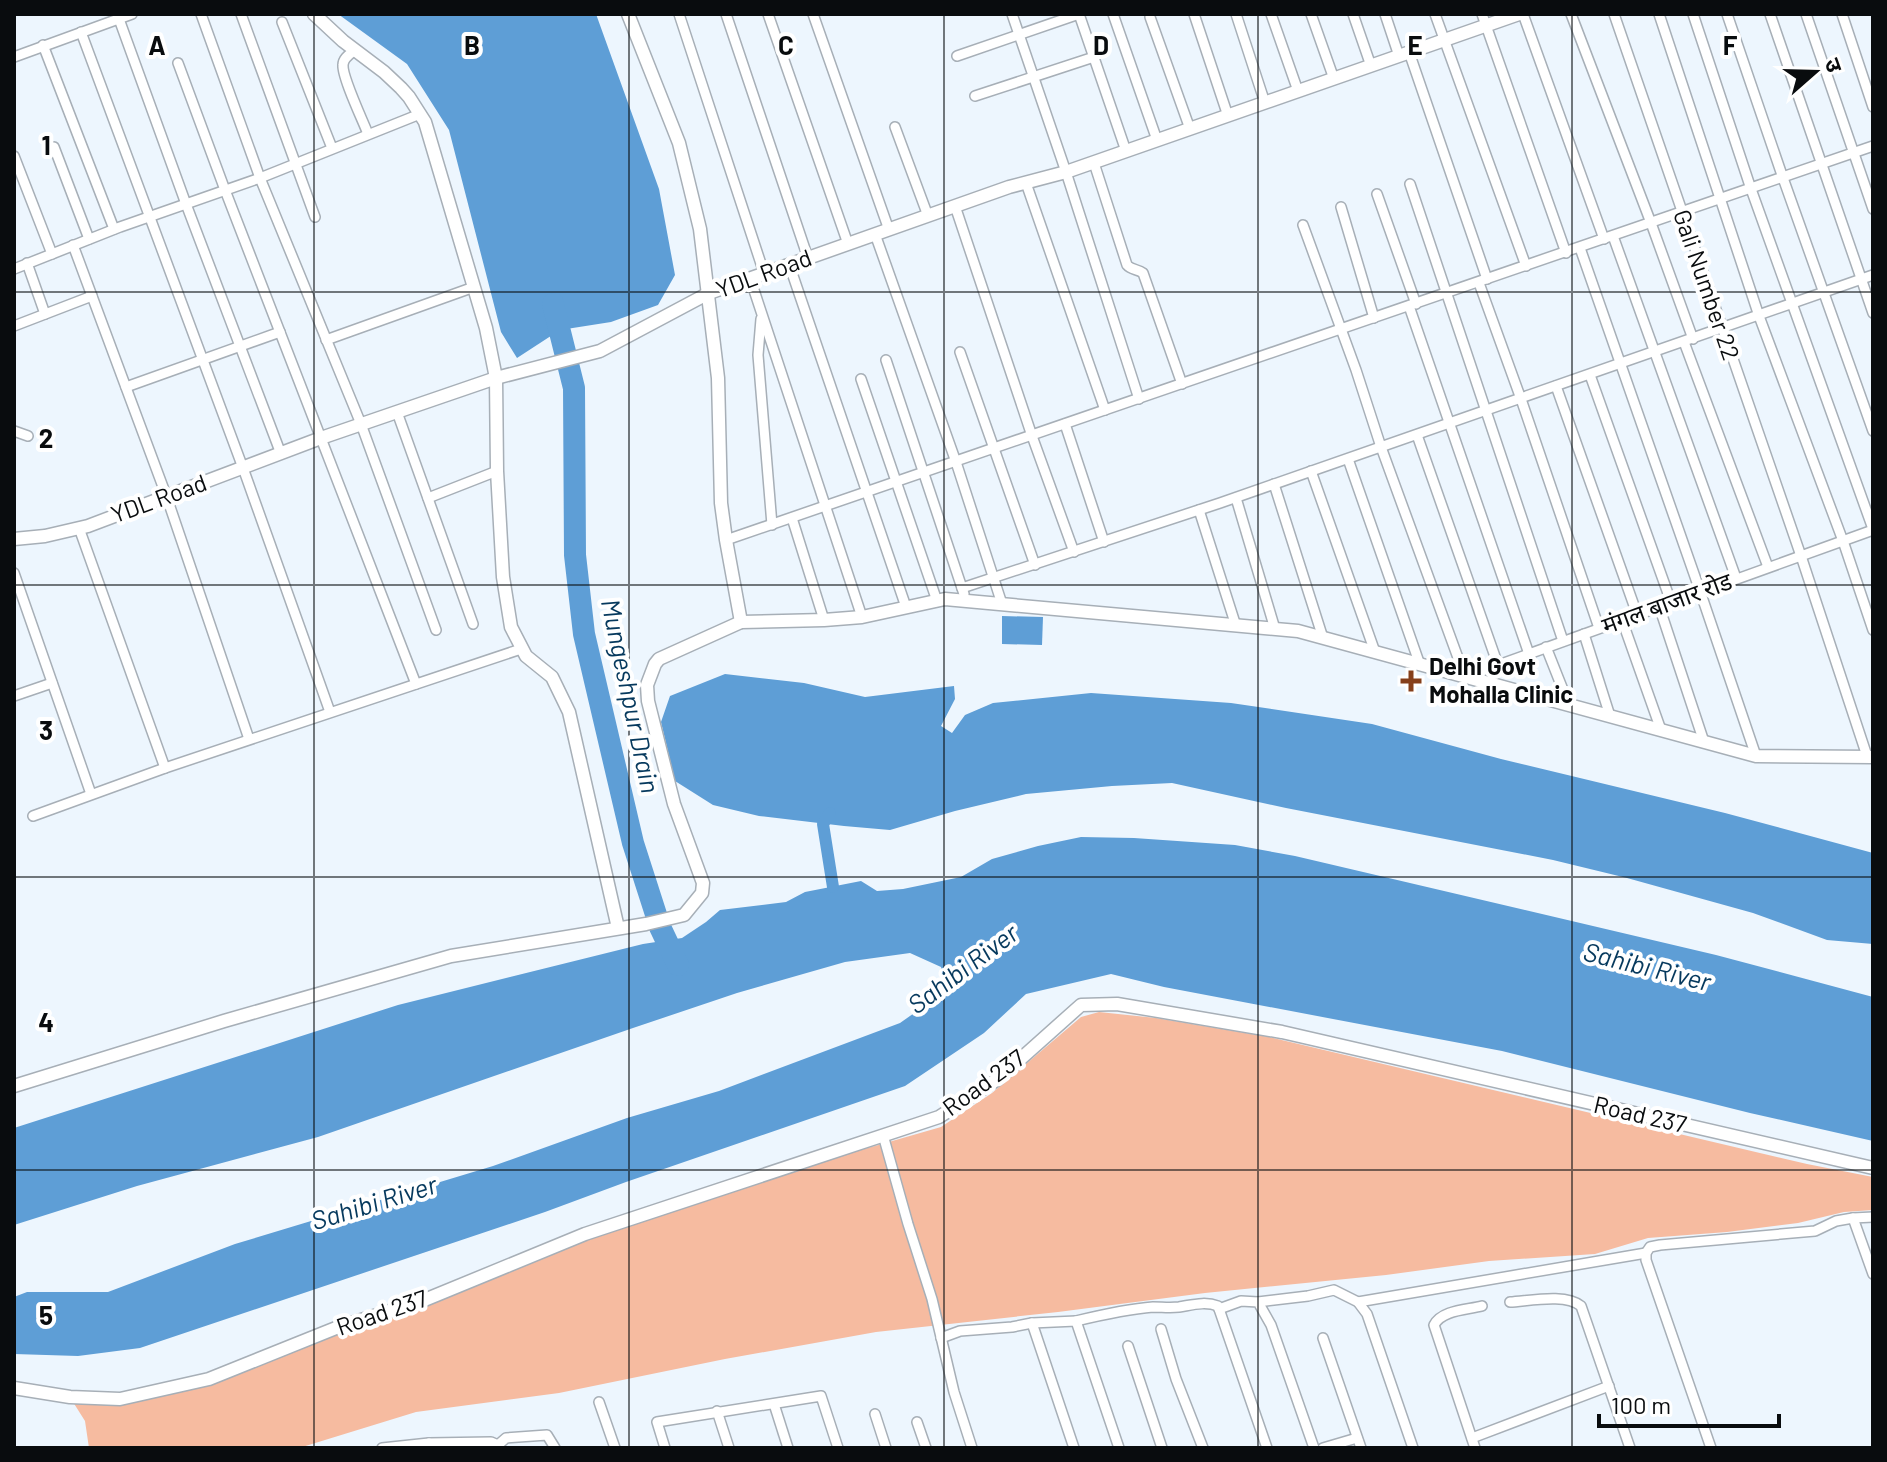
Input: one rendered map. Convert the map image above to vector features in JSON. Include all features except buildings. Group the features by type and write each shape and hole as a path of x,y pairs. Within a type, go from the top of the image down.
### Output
{"street":[{"path":"14,57 132,14"},
{"path":"201,14 260,178 361,424 436,630"},
{"path":"241,14 315,217"},
{"path":"314,14 401,88 427,128 486,328 496,378 503,577 511,627 526,656 550,675 569,712 618,928"},
{"path":"628,14 683,155 700,229 718,378 721,503 741,622"},
{"path":"679,14 764,273"},
{"path":"726,14 808,258"},
{"path":"768,14 848,244"},
{"path":"813,14 889,230"},
{"path":"1012,14 1139,399"},
{"path":"957,56 1079,14 1126,151"},
{"path":"1113,14 1157,140"},
{"path":"1194,14 1228,116"},
{"path":"1236,14 1265,103"},
{"path":"1271,14 1298,91"},
{"path":"1311,14 1334,79"},
{"path":"1353,14 1371,66"},
{"path":"1385,14 1404,54 1599,628"},
{"path":"1435,14 1526,266"},
{"path":"1521,14 1654,352 1736,578"},
{"name":"YDL Road","path":"14,539 79,528 361,424 496,378 589,354 609,347 709,293 750,278 955,206 1094,163 1445,40 1484,20 1521,14"},
{"path":"1571,14 1651,223 1688,341 1768,567"},
{"name":"Gali Number 22","path":"1614,14 1870,756"},
{"path":"1659,14 1759,316 1873,630"},
{"path":"1693,14 1751,189 1873,529"},
{"path":"1727,14 1873,431"},
{"path":"1770,14 1873,313"},
{"path":"1806,14 1873,209"},
{"path":"1842,14 1873,107"},
{"path":"1150,17 1190,129"},
{"path":"119,19 281,454"},
{"path":"1484,20 1566,253"},
{"path":"282,22 332,148"},
{"path":"81,32 204,360 330,712"},
{"path":"43,45 114,229"},
{"path":"355,50 342,64 368,134"},
{"path":"975,96 1094,57"},
{"path":"178,63 416,684"},
{"path":"14,268 260,178 420,114"},
{"path":"895,127 928,216"},
{"path":"726,540 1873,146"},
{"path":"54,147 89,239"},
{"path":"14,156 52,254"},
{"path":"1094,163 1127,265 1143,273 1182,384"},
{"path":"1026,183 1105,410"},
{"path":"1410,184 1563,641"},
{"path":"1377,194 1450,424 1529,654"},
{"path":"955,206 1074,552"},
{"path":"1341,207 1374,318"},
{"path":"1303,225 1465,677"},
{"path":"875,234 956,462 1002,604"},
{"path":"73,245 166,495 249,739"},
{"path":"1580,248 1756,756"},
{"path":"27,263 45,314"},
{"path":"789,264 906,607"},
{"path":"14,1086 224,1021 451,956 684,915 702,893 703,883 671,794 648,701 647,685 659,659 741,622 862,617 964,595 994,578 1236,498 1873,275"},
{"path":"750,278 862,617"},
{"path":"326,340 474,287"},
{"path":"14,326 92,296"},
{"path":"762,316 758,355 772,525"},
{"path":"126,387 280,332"},
{"path":"960,352 1035,565"},
{"path":"886,360 964,595"},
{"path":"1590,375 1671,602"},
{"path":"861,379 937,601"},
{"path":"1556,386 1637,614"},
{"path":"397,412 473,624"},
{"path":"1065,424 1104,542"},
{"path":"14,431 28,436"},
{"path":"1417,435 1498,665"},
{"path":"1348,459 1420,665"},
{"path":"428,498 497,471"},
{"path":"1311,471 1375,652"},
{"path":"1274,484 1323,638"},
{"path":"1236,498 1275,629"},
{"path":"1199,510 1236,626"},
{"path":"792,518 824,620"},
{"path":"79,528 165,768"},
{"name":"मंगल बाजार रोड","path":"1465,677 1873,529"},
{"path":"14,573 91,794"},
{"path":"964,595 1002,604 1298,631 1756,756 1870,756"},
{"path":"1659,606 1704,742"},
{"path":"1622,620 1661,730"},
{"path":"1584,634 1610,716"},
{"path":"1546,647 1569,705"},
{"path":"33,816 249,739 521,649"},
{"path":"14,696 52,683"},
{"name":"Road 237","path":"14,1388 70,1397 120,1399 209,1379 336,1328 422,1301 585,1234 939,1117 998,1079 1081,1005 1117,1004 1282,1032 1873,1168"},
{"path":"883,1135 972,1448"},
{"path":"1711,1448 1646,1260 1650,1247 1815,1231 1836,1221 1873,1217"},
{"path":"1853,1218 1873,1274"},
{"path":"1358,1302 1646,1253"},
{"path":"1219,1309 1241,1301 1258,1302 1334,1290 1358,1302 1367,1314 1413,1448"},
{"path":"1510,1302 1564,1298 1574,1300 1581,1306 1630,1448"},
{"path":"1258,1302 1271,1325 1314,1448"},
{"path":"941,1338 960,1331 1076,1321 1112,1312 1153,1307 1218,1306 1267,1448"},
{"path":"1482,1306 1445,1315 1437,1319 1434,1325 1474,1443 1609,1386"},
{"path":"1076,1321 1119,1448"},
{"path":"1032,1323 1074,1448"},
{"path":"1161,1329 1176,1379 1203,1448"},
{"path":"1323,1338 1359,1443 1323,1448"},
{"path":"1128,1346 1162,1448"},
{"path":"665,1448 657,1422 821,1396 838,1448"},
{"path":"599,1402 615,1448"},
{"path":"774,1404 788,1448"},
{"path":"717,1411 729,1448"},
{"path":"875,1414 886,1448"},
{"path":"917,1422 926,1448"},
{"path":"382,1448 491,1442 499,1446 506,1438 547,1435 555,1448"}],"shaded area":[{"path":"1099,1012 1269,1037 1873,1177 1873,1210 1727,1232 1648,1238 1595,1254 1489,1261 876,1332 559,1393 416,1412 299,1448 89,1448 85,1421 73,1402 203,1383 591,1235 941,1127 992,1093 1081,1017"}],"water":[{"path":"338,14 596,14 659,189 675,275 658,305 611,322 560,330 517,358 501,332 449,130 407,64"},
{"path":"1002,616 1043,617 1042,645 1002,644"},
{"path":"725,674 804,683 865,697 954,686 955,699 941,726 952,733 965,715 993,703 1091,693 1231,703 1372,724 1873,853 1873,944 1827,940 1753,913 1553,860 1172,783 1026,794 890,830 759,816 713,805 675,781 661,722 670,696"},
{"name":"Sahibi River","path":"1081,837 1235,845 1295,856 1716,955 1873,997 1873,1141 1502,1051 1164,987 1111,974 1026,994 984,1033 905,1086 545,1212 140,1348 78,1356 14,1354 14,1297 27,1292 108,1292 235,1244 493,1166 627,1118 719,1091 900,1023 947,990 941,967 910,953 845,962 737,993 318,1137 137,1186 14,1225 14,1128 398,1005 643,944 682,938 720,910 786,902 805,892 861,881 877,891 903,889 961,877 992,859"}],"waterway":[{"name":"Mungeshpur Drain","path":"553,304 574,388 575,555 584,634 633,843 660,927 678,965"},
{"path":"830,813 823,824 833,887"}],"place":[{"name":"Delhi Govt Mohalla Clinic","path":"1411,681"}]}
